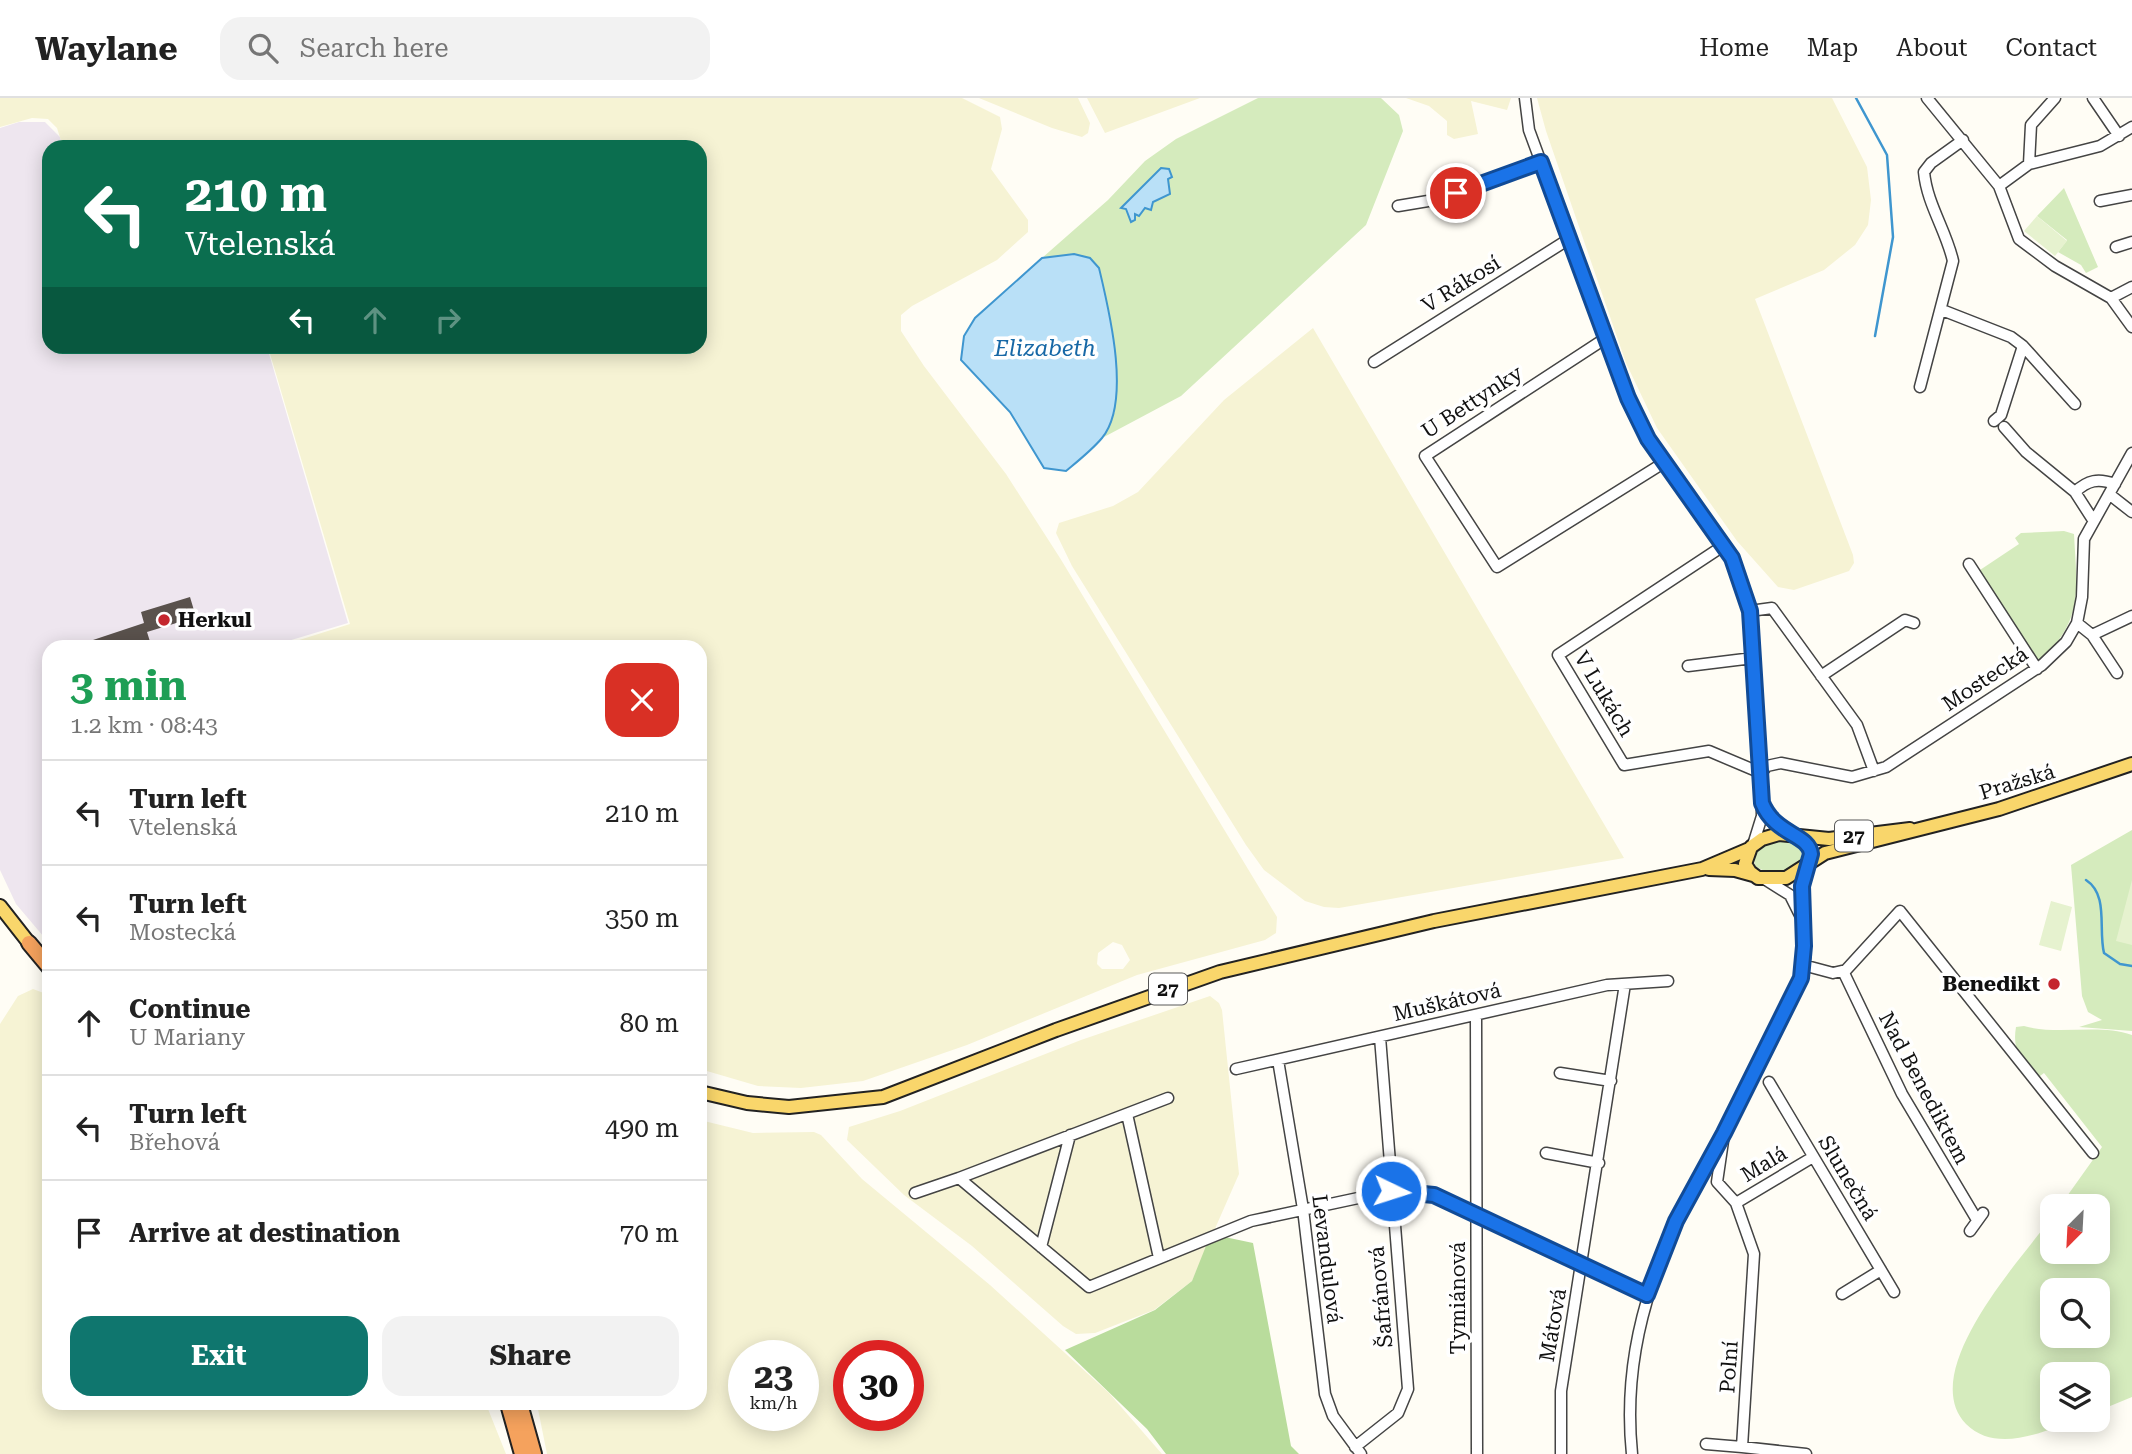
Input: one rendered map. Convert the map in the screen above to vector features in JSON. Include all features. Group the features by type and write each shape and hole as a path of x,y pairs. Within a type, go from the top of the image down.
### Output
{"highway":[{"path":"510,1410 522,1454"},
{"path":"522,1410 534,1454"}],"main road":[{"name":"Pražská","path":"1702,869 1735,870 1759,877 1786,878 1825,853 1910,829 2009,806 2132,764"},
{"name":"Pražská","path":"1702,869 1767,837 1829,839 1910,829"},
{"name":"27","path":"1794,836 1810,848 1808,864"},
{"path":"1751,847 1745,864 1759,877"},
{"name":"27","path":"707,1094 747,1103 789,1107 883,1097 1056,1030 1243,966 1434,920 1702,869"},
{"path":"0,906 42,953"}],"street":[{"path":"1525,98 1529,130 1628,398 1648,439 1732,558 1750,611 1762,803 1761,823 1751,847"},
{"path":"1927,98 1999,187 2014,230 2028,248 2111,298 2132,327"},
{"path":"2029,164 2031,125 2055,98"},
{"path":"2093,98 2119,136"},
{"path":"1999,187 2029,164 2100,146 2132,127"},
{"path":"1920,387 1953,261 1949,243 1926,191 1924,172 1931,163 1963,140"},
{"path":"1398,206 1434,200 1541,162"},
{"path":"2100,201 2132,195"},
{"name":"V Rákosí","path":"1374,362 1569,239"},
{"path":"2116,247 2132,242"},
{"path":"2111,298 2132,287"},
{"path":"1942,310 2011,337 2023,346 2075,404"},
{"name":"U Bettynky","path":"1606,338 1425,456 1497,567 1665,462"},
{"path":"1994,421 2001,415 2023,346"},
{"path":"2004,427 2026,452 2075,492 2093,520"},
{"name":"Mostecká","path":"1761,774 1767,765 1781,763 1852,777 1886,767 2037,669 2066,642 2077,623 2082,597 2081,550 2093,520 2132,453"},
{"path":"2075,492 2089,482 2103,480 2132,512"},
{"name":"V Lukách","path":"1723,546 1558,655 1624,765 1709,751 1761,774"},
{"path":"1969,564 2037,669"},
{"path":"1750,611 1772,608 1857,725 1874,771"},
{"path":"2092,635 2132,616"},
{"path":"1822,676 1905,620 1914,623"},
{"path":"2077,623 2092,635 2117,673"},
{"path":"1688,666 1753,658"},
{"path":"1762,803 1772,822 1794,836"},
{"path":"1632,1454 1631,1377 1647,1295 1668,1238 1795,991 1803,964 1802,919 1808,864"},
{"path":"1759,877 1783,888 1790,895 1802,919"},
{"path":"1803,964 1833,973 1843,971 1900,911 2094,1153"},
{"name":"Nad Benediktem","path":"1843,971 1902,1094 1980,1217 1970,1231"},
{"name":"Muškátová","path":"1236,1069 1625,984 1668,981"},
{"name":"Mátová","path":"1561,1454 1561,1391 1583,1265 1582,1247 1598,1163 1625,984"},
{"name":"Tymiánová","path":"1476,1016 1477,1454"},
{"name":"Šafránová","path":"1358,1450 1398,1413 1408,1389 1380,1037"},
{"name":"Levandulová","path":"1279,1060 1303,1209 1325,1394 1332,1416 1358,1450"},
{"path":"1560,1073 1611,1082"},
{"name":"Slunečná","path":"1769,1082 1894,1292"},
{"path":"915,1193 1168,1098"},
{"path":"1127,1114 1159,1258"},
{"path":"1724,1133 1717,1182 1736,1203"},
{"path":"1041,1247 1070,1135"},
{"path":"1546,1153 1598,1163"},
{"name":"Malá","path":"1736,1203 1813,1157"},
{"path":"959,1178 1089,1287 1251,1221 1391,1191 1434,1195 1647,1295"},
{"name":"Polní","path":"1736,1203 1754,1254 1742,1447"},
{"path":"1842,1294 1881,1270"},
{"path":"1706,1444 1806,1454"}],"shaded area":[{"path":"0,98 962,98 1000,117 1002,129 991,169 1028,220 1028,232 997,260 912,306 901,315 901,331 924,366 1006,474 1060,558 1277,917 1276,933 1265,940 1137,975 967,1045 863,1081 801,1088 758,1086 707,1071 707,640 299,640 350,624 270,354 707,354 707,140 61,140 57,128 48,119 32,118 0,127","holes":["1113,942 1122,945 1130,960 1123,969 1102,969 1097,964 1098,953"]},
{"path":"979,98 1078,98 1090,123 1088,133 1082,137 1052,128"},
{"path":"1087,98 1200,98 1105,133"},
{"path":"1406,98 1511,98 1507,110 1471,101 1478,134 1454,139 1447,135 1447,121 1429,106"},
{"path":"1537,98 1832,98 1867,167 1871,200 1868,225 1855,245 1824,270 1755,299 1853,555 1854,563 1849,571 1794,590 1778,587 1737,541 1657,428 1626,363"},
{"path":"19,122 45,122 61,140 42,140 42,354 269,354 348,623 291,640 42,640 42,935 16,904 0,870 0,128"},
{"path":"1313,328 1624,858 1339,908 1305,901 1264,870 1246,845 1072,566 1056,533 1059,523 1113,506 1138,492 1224,400"},
{"path":"33,989 42,992 42,1410 488,1410 506,1454 0,1454 0,1024 18,996"},
{"path":"1210,996 1219,1003 1222,1010 1239,1174 1192,1281 1154,1310 1095,1333 1076,1334 1063,1326 972,1246 904,1195 847,1140 849,1127 900,1111 1081,1040"},
{"path":"707,1122 753,1133 814,1132 821,1135 862,1179 990,1285 1109,1393 1162,1454 547,1454 538,1410 707,1410"}],"green space":[{"path":"1258,98 1381,98 1399,115 1403,131 1366,225 1181,396 1104,437 1115,411 1116,365 1099,268 1074,254 1042,258 1108,200 1145,161 1176,139"},
{"path":"2064,188 2098,267 2086,273 2081,265 2058,252 2067,240 2037,216"},
{"path":"2037,216 2067,241 2055,256 2024,231"},
{"path":"2064,531 2074,534 2074,605 2063,633 2038,664 1977,572 2019,544 2015,538 2021,533"},
{"path":"2132,830 2132,1031 2079,1027 2102,1020 2088,1012 2082,996 2071,865"},
{"path":"1769,842 1792,842 1801,849 1802,858 1797,864 1787,871 1774,873 1755,866 1753,854"},
{"path":"2132,880 2132,945 2116,941"},
{"path":"2051,901 2072,907 2061,951 2039,945"},
{"path":"2024,1026 2051,1030 2106,1030 2132,1035 2132,1397 2110,1406 2110,1362 2040,1362 2041,1432 2006,1439 1991,1438 1978,1433 1966,1424 1954,1402 1954,1376 1963,1347 1979,1317 1998,1287 2040,1232 2040,1264 2110,1264 2110,1194 2069,1194 2102,1147 2044,1073 2036,1079 2026,1067 2019,1056 2016,1027"},
{"path":"1220,1236 1253,1243 1291,1446 1299,1454 1166,1454 1147,1429 1065,1350 1155,1310 1192,1281 1208,1241"}],"water":[{"path":"1161,168 1169,169 1172,177 1168,179 1170,194 1153,202 1151,210 1145,208 1139,216 1135,214 1135,220 1131,222 1126,209 1121,208"},
{"name":"Elizabeth","path":"1074,254 1090,258 1099,268 1112,331 1117,379 1116,402 1111,422 1102,438 1066,471 1044,468 1010,412 961,360 964,336 975,318 1042,258"}],"building":[{"name":"Herkul","path":"190,597 196,617 147,632 150,640 93,640 144,623 141,612"}],"waterway":[{"path":"1856,98 1887,155 1893,237 1875,336"},
{"path":"2086,880 2098,894 2104,953 2120,964 2132,966"}],"place":[{"name":"Herkul","path":"164,620"},
{"name":"Benedikt","path":"2054,984"}],"route":[{"path":"1391,1191 1434,1195 1647,1295 1676,1221 1724,1133 1801,978 1804,946 1802,886 1804,872 1811,858 1810,848 1805,841 1790,835 1772,822 1762,803 1750,611 1732,558 1648,439 1628,398 1541,162 1456,193"}]}
